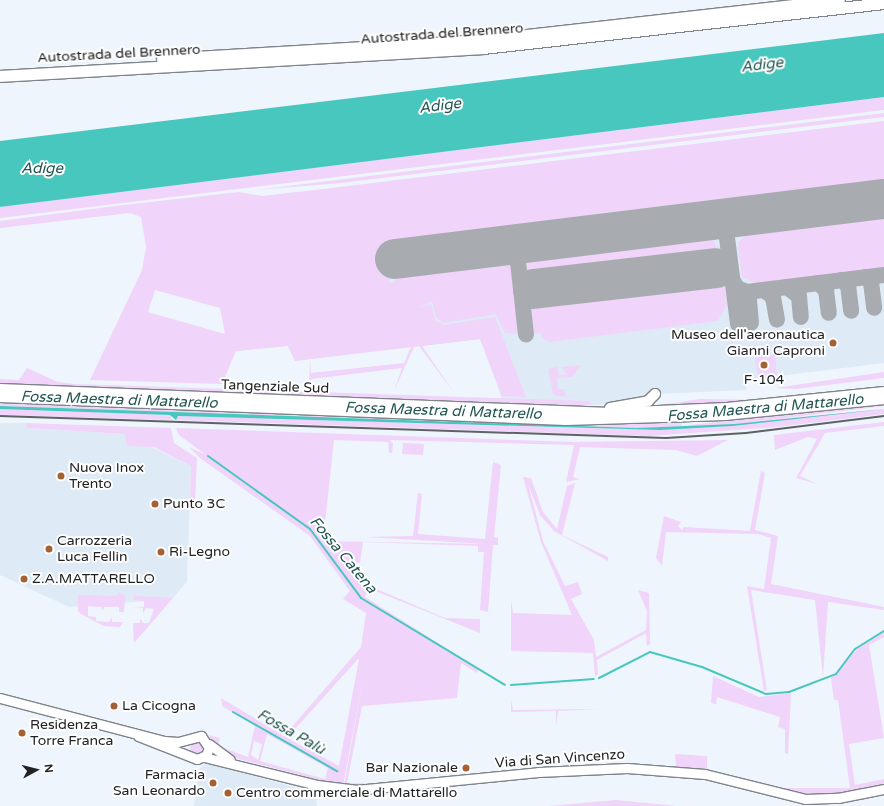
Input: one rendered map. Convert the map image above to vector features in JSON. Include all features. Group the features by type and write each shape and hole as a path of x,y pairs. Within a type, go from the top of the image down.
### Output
{"highway":[{"name":"Autostrada del Brennero","path":"0,69 481,40 839,0"},
{"name":"Autostrada del Brennero","path":"0,76 482,48 884,3"},
{"name":"Tangenziale Sud","path":"1,395 568,413 727,408 884,392"},
{"path":"568,413 648,401 654,394"},
{"name":"Tangenziale Sud","path":"1,395 566,420 725,416 884,399"}],"main road":[{"path":"0,698 138,736 188,754 194,758 204,757 209,744 201,736 189,740 172,742 138,736"},
{"path":"188,754 189,740"},
{"name":"Via di San Vincenzo","path":"209,744 237,763"},
{"name":"Via di San Vincenzo","path":"204,757 237,763 317,786 356,790 532,772 627,768 701,774 805,799 838,798 884,789"}],"shaded area":[{"path":"884,97 884,110 0,218 0,207"},
{"path":"884,113 884,117 341,183 255,190"},
{"path":"884,121 884,185 394,245 397,274 388,281 391,284 407,271 516,261 525,334 505,333 496,314 443,323 436,317 432,301 417,308 431,304 435,320 444,325 495,317 526,397 502,396 480,339 422,346 455,394 419,346 414,347 394,391 402,368 311,379 309,387 310,359 295,361 288,346 236,351 222,384 90,380 142,270 146,247 141,217 130,213 0,228 0,221 115,206 239,192 262,196","holes":["155,290 220,308 225,334 148,312","411,347 404,363 311,373 310,359"]},
{"path":"884,122 884,363 746,380 746,390 658,394 593,405 503,401 480,339 295,361 288,346 236,351 408,181"},
{"path":"884,213 884,271 759,285 742,277 738,243 751,230"},
{"path":"703,236 713,240 720,251 727,305 718,321 550,342 542,338 541,333 528,334 520,258"},
{"path":"775,355 777,376 752,379 758,377 755,356"},
{"path":"581,365 572,377 557,378 558,389 564,389 565,396 586,398 556,396 553,394 548,369 557,367 559,375 567,374 561,367"},
{"path":"27,368 58,382 75,384 588,401 593,405 570,407 0,386 0,379 19,380"},
{"path":"884,372 884,378 795,389 775,388"},
{"path":"884,386 884,389 764,402 627,410 700,399 764,400"},
{"path":"651,395 626,402 594,405"},
{"path":"0,401 343,417 681,421 682,426 884,402 884,406 735,424 636,428 0,406"},
{"path":"0,409 171,415 172,420 0,415"},
{"path":"884,409 884,414 777,427 649,436 176,420 178,416 660,430"},
{"path":"884,422 884,426 825,433 800,476 817,484 796,478 817,439 808,437 775,450 774,435"},
{"path":"0,423 25,423 27,428 125,434 191,466 187,582 172,599 69,607 0,575"},
{"path":"25,423 171,428 174,443 197,458 195,503 190,503 191,466 154,447 127,446 125,434 27,428"},
{"path":"176,428 574,442 728,440 697,456 676,450 580,447 573,477 580,479 566,482 574,445 389,440 393,443 392,453 389,453 388,442 334,440 323,541 486,544 366,537 413,536 418,493 422,494 418,534 485,539 493,462 501,465 494,537 498,538 498,545 493,545 488,612 480,610 484,552 478,552 478,546 363,542 360,563 350,563 357,578 367,585 445,618 480,619 480,633 368,588 365,597 479,669 477,673 461,663 457,698 362,706 347,783 392,784 344,786 364,673 343,786 231,757 212,742 210,738 209,735 220,738 218,746 248,757 255,726 222,706 221,698 284,736 361,647 366,613 343,599 350,591 310,536 200,458 189,447 206,455 179,435","holes":["359,659 339,766 287,738","267,734 328,768 325,779 260,761","254,741 262,744 258,760 251,755"]},
{"path":"403,443 424,444 423,455 402,454"},
{"path":"761,471 765,473 755,530 778,536 771,584 884,607 884,610 828,602 823,677 815,600 751,590 767,690 764,691 747,586 764,589 771,538 758,534 666,532 662,566 656,558 664,516 681,522 678,526 682,530 684,527 750,531"},
{"path":"523,477 531,478 543,512 557,529 567,486 575,483 562,535 608,557 608,561 554,531 540,515 528,484 543,541 565,586 578,582 582,594 571,599 594,640 596,657 646,630 647,611 638,590 649,593 650,644 647,646 646,633 597,660 598,674 595,677 593,653 511,651 511,600 513,613 572,615 541,542"},
{"path":"118,592 125,596 124,612 119,612 119,607 104,607 103,611 101,607 88,606 88,616 96,617 96,621 109,622 112,617 112,622 123,622 120,627 104,626 78,611 78,595 117,596"},
{"path":"134,592 135,596 173,598 134,643 133,623 140,623 140,618 143,623 149,623 154,609 146,608 143,613 143,608 133,608 144,607 144,601 134,600"},
{"path":"884,632 884,637 869,645 884,738 849,744 855,785 884,779 884,786 825,795 785,792 785,788 850,788 838,700 834,700 831,678 858,648"},
{"path":"713,676 759,697 791,693 788,754 785,753 785,729 778,727 780,717 717,697 716,704 711,703"},
{"path":"511,700 513,710 599,709 558,711 556,726 556,711 511,712"},
{"path":"197,741 202,743 204,748 202,753 197,755 192,753 190,748 192,743"},
{"path":"675,754 707,756 707,772 676,767"},
{"path":"206,763 316,793 317,806 194,806 199,769"},
{"path":"616,800 677,806 549,806"}],"water":[{"name":"Adige","path":"884,33 884,97 0,207 0,141"},
{"path":"0,406 636,428 735,424 884,409 732,426 660,430 178,416 176,420 170,415 0,409"}],"waterway":[{"name":"Fossa Catena","path":"208,456 310,529 361,598 505,685"},
{"name":"Fossa Catena","path":"599,678 650,652 702,667 766,694 789,692 836,674 855,649 884,631"},
{"name":"Fossa Catena","path":"511,685 594,679"},
{"name":"Fossa Palù","path":"233,712 337,771"}],"taxiway":[{"path":"726,230 736,217"},
{"path":"702,221 720,221 726,230 738,324"},
{"path":"516,244 526,334"},
{"path":"733,281 737,288 747,292 884,275"},
{"path":"866,277 871,282 874,308"},
{"path":"842,280 848,285 851,311"},
{"path":"818,283 826,290 829,313"},
{"path":"787,287 799,296 801,317"},
{"path":"764,290 773,297 777,320"},
{"path":"742,291 749,300 751,323"}],"runway":[{"path":"395,259 884,199"},
{"path":"533,289 716,268"}],"railway":[{"path":"0,416 666,438 746,433 884,416"}],"place":[{"name":"Museo dell'aeronautica Gianni Caproni","path":"833,343"},
{"name":"F-104","path":"764,365"},
{"name":"Nuova Inox Trento","path":"61,476"},
{"name":"Punto 3C","path":"155,504"},
{"name":"Carrozzeria Luca Fellin","path":"49,549"},
{"name":"Ri-Legno","path":"161,552"},
{"name":"Z.A.MATTARELLO","path":"24,579"},
{"name":"La Cicogna","path":"114,706"},
{"name":"Residenza Torre Franca","path":"22,733"},
{"name":"Bar Nazionale","path":"466,768"},
{"name":"Farmacia San Leonardo","path":"213,783"},
{"name":"Centro commerciale di Mattarello","path":"228,793"}],"water label":[{"name":"Fossa Maestra di Mattarello","path":"119,400"},
{"name":"Fossa Maestra di Mattarello","path":"765,408"},
{"name":"Fossa Maestra di Mattarello","path":"443,411"}]}
